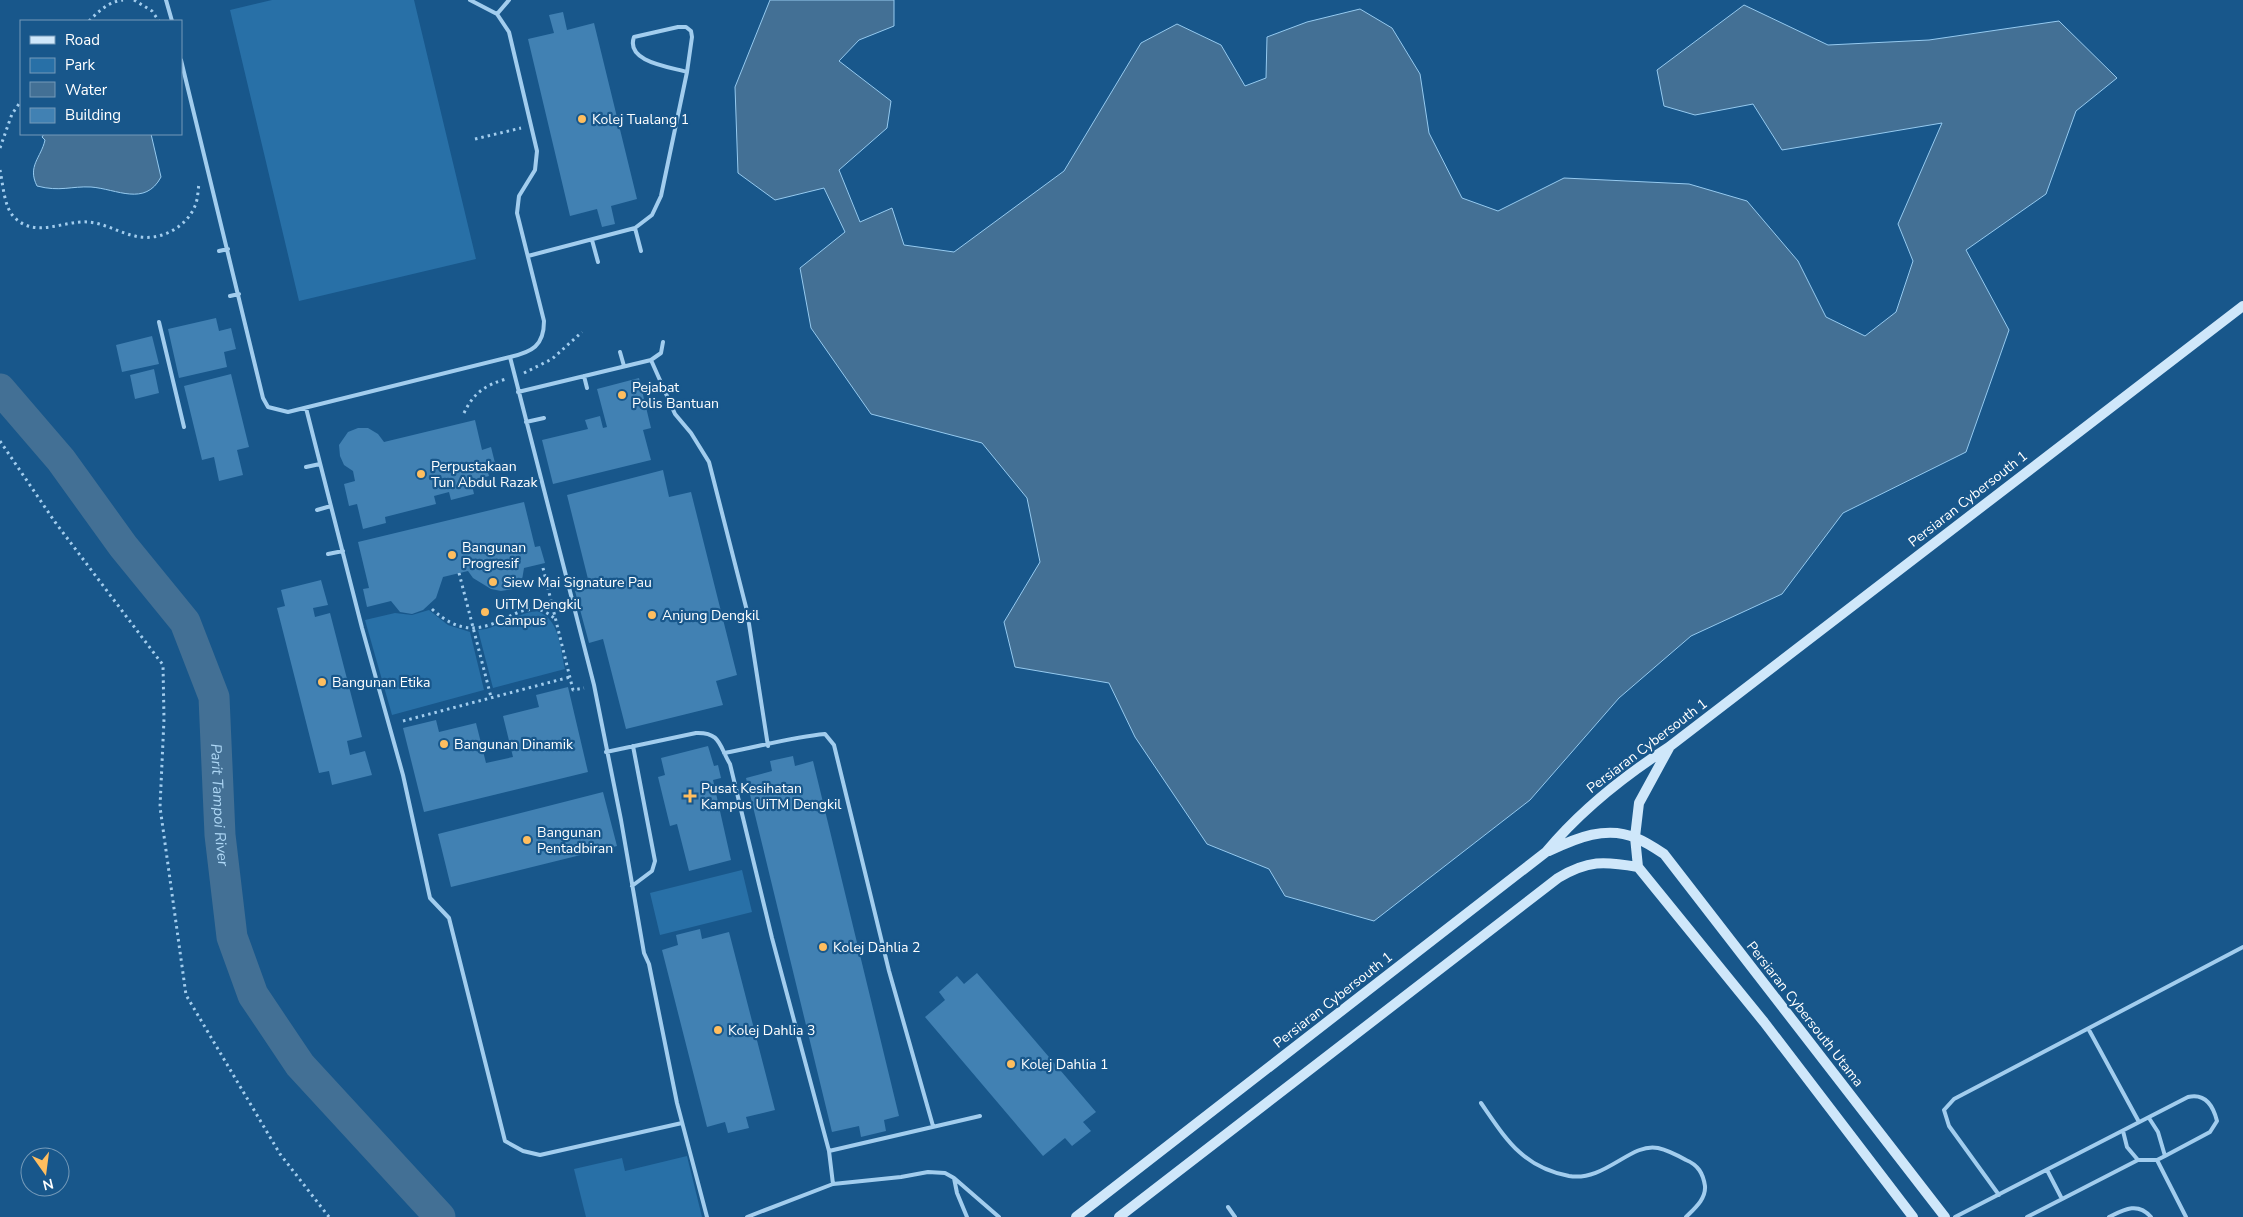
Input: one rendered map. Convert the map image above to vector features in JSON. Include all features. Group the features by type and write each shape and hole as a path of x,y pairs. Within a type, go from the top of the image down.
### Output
{"street":[{"name":"Persiaran Cybersouth 1","path":"1076,1217 1546,852 1569,824 1639,766 1669,747 2243,306"},
{"path":"1669,747 1639,803 1635,837 1638,867 1764,1022 1913,1217"},
{"name":"Persiaran Cybersouth Utama","path":"1546,852 1580,836 1608,833 1635,837 1664,854 1945,1217"},
{"path":"1119,1217 1558,878 1577,867 1592,862 1610,862 1638,867"}],"lane":[{"path":"166,0 172,20"},
{"path":"182,64 263,398 268,406 288,412 306,408 525,353 537,345 544,333 544,321 517,213 518,196 535,170 537,151 509,32 497,14 470,0"},
{"path":"497,14 509,0"},
{"path":"528,256 635,228 652,216 661,196 687,72 692,37 691,31 686,27 678,27 634,37 633,51 640,58 687,72"},
{"path":"635,228 641,251"},
{"path":"592,240 598,262"},
{"path":"219,251 228,249"},
{"path":"230,296 239,294"},
{"path":"159,322 184,427"},
{"path":"518,392 651,360 660,353 663,342"},
{"path":"620,352 624,366"},
{"path":"510,357 594,685 644,953 648,964 682,1123 707,1217"},
{"path":"651,360 675,414 709,462 747,611 768,746"},
{"path":"584,376 587,388"},
{"path":"306,408 408,793 416,828 421,867 430,898 449,918 505,1141 523,1151 540,1155 682,1123"},
{"path":"526,422 544,418"},
{"path":"306,467 320,464"},
{"path":"317,510 331,506"},
{"path":"328,554 343,551"},
{"path":"606,752 708,732 718,738 730,764 772,938 829,1151 833,1184"},
{"path":"724,753 768,746 800,736 825,734 834,745 888,972 933,1126"},
{"path":"632,886 652,871 655,861 633,746"},
{"path":"1999,1195 1949,1126 1944,1110 1954,1099 2089,1030 2243,947"},
{"path":"2089,1030 2139,1122"},
{"path":"1955,1217 2139,1122 2195,1096 2208,1101 2215,1115 2215,1127 2210,1132 2157,1160 2138,1160 2027,1217"},
{"path":"1481,1103 1508,1141 1520,1154 1531,1163 1551,1171 1583,1177 1596,1174 1642,1150 1656,1147 1696,1164 1704,1177 1705,1191 1700,1203 1686,1217"},
{"path":"829,1151 980,1116"},
{"path":"2149,1118 2158,1132 2165,1156"},
{"path":"2123,1131 2127,1147 2138,1160"},
{"path":"2157,1160 2186,1217"},
{"path":"2047,1170 2062,1199"},
{"path":"747,1217 833,1184 901,1177 928,1172 945,1173 954,1178 999,1217"},
{"path":"954,1178 956,1193 967,1217"},
{"path":"1228,1207 1235,1217"},
{"path":"2109,1217 2129,1208 2138,1207 2151,1217"}],"path":[{"path":"90,20 99,10 115,1 123,0"},
{"path":"134,0 152,11 158,20"},
{"path":"0,148 12,114 20,102"},
{"path":"475,139 531,126"},
{"path":"0,170 5,195 14,217 29,226 45,229 88,222 138,237 163,236 181,225 195,206 200,177"},
{"path":"0,441 55,522 163,664 164,718 160,807 186,994 280,1154 329,1217"},
{"path":"543,568 574,690 594,685"},
{"path":"459,573 491,697"},
{"path":"432,609 449,622 462,628 473,628 498,623 522,611 538,608 548,612 556,619"},
{"path":"403,721 570,676"}],"green space":[{"path":"272,0 414,0 476,259 299,301 230,10"},
{"path":"429,610 448,625 470,632 484,690 392,715 365,620 395,613 412,615"},
{"path":"537,611 545,615 555,627 565,669 493,688 478,630 493,627 521,615"},
{"path":"742,870 752,912 660,935 650,893"},
{"path":"687,1156 702,1217 586,1217 574,1169 622,1158 625,1171"}],"water":[{"path":"770,0 894,0 894,26 859,40 839,61 891,101 887,128 839,170 860,222 892,208 904,245 954,252 1064,171 1141,43 1177,24 1221,45 1245,86 1266,78 1267,37 1307,22 1360,9 1392,28 1420,74 1429,133 1462,198 1498,211 1564,178 1689,184 1747,201 1798,261 1826,317 1865,336 1896,312 1913,261 1898,224 1942,123 1782,150 1753,104 1695,115 1664,106 1657,70 1744,5 1828,45 1929,40 2059,21 2117,78 2076,111 2046,194 1966,250 2009,330 1966,452 1843,513 1782,594 1691,636 1619,698 1530,800 1374,921 1285,896 1269,869 1207,844 1135,737 1109,683 1015,667 1004,622 1040,562 1027,498 982,443 871,414 811,328 800,268 845,232 824,188 775,200 738,173 735,87"},
{"path":"43,135 151,135 161,177 147,192 139,194 120,193 91,187 59,189 37,186 33,173 45,140 42,137"}],"building":[{"name":"Kolej Tualang 1","path":"563,12 567,30 594,23 637,199 611,206 615,224 602,227 597,209 570,216 528,39 554,33 549,15"},
{"path":"216,318 219,331 231,328 236,349 224,352 227,367 179,378 168,329"},
{"path":"152,336 159,364 122,372 116,345"},
{"path":"154,369 159,393 135,399 130,375"},
{"path":"231,374 249,447 237,450 243,475 219,481 214,457 202,460 184,386"},
{"path":"639,378 651,428 643,430 651,460 553,484 542,440 588,429 585,420 600,416 603,428 607,427 597,389"},
{"name":"Perpustakaan Tun Abdul Razak","path":"475,420 482,450 491,447 496,467 487,469 489,476 471,481 474,494 451,500 449,492 434,496 436,504 385,517 386,523 363,529 357,504 349,506 344,484 355,481 353,471 344,465 340,456 339,445 348,432 358,428 368,428 378,434 384,442"},
{"name":"Anjung Dengkil","path":"663,470 669,497 691,492 737,675 716,681 723,705 626,729 603,639 589,643 575,591 590,587 567,495"},
{"name":"Bangunan Progresif","path":"524,502 535,547 540,546 545,563 524,568 522,580 513,589 501,591 491,589 473,578 468,571 443,577 436,598 423,610 412,614 400,612 391,601 367,607 363,589 369,588 358,542"},
{"name":"Bangunan Etika","path":"321,580 328,605 313,608 315,617 330,613 362,737 347,741 350,755 365,751 372,775 332,785 329,771 319,773 277,608 285,606 281,590"},
{"name":"Bangunan Dinamik","path":"568,687 588,772 424,812 403,728 436,720 439,732 476,723 486,763 513,757 503,716 539,707 536,695"},
{"name":"Pusat Kesihatan Kampus UiTM Dengkil","path":"708,746 714,766 718,765 721,778 713,780 731,860 689,871 677,824 670,826 658,777 665,775 661,758"},
{"name":"Kolej Dahlia 2","path":"793,756 795,766 813,761 899,1116 884,1120 886,1131 861,1137 859,1126 832,1132 746,778 772,771 770,761"},
{"name":"Bangunan Pentadbiran","path":"603,792 617,846 451,887 438,834"},
{"name":"Kolej Dahlia 3","path":"700,929 702,939 729,932 775,1110 746,1117 749,1128 728,1133 725,1122 707,1127 662,950 678,945 676,935"},
{"name":"Kolej Dahlia 1","path":"977,973 1096,1112 1083,1122 1091,1131 1072,1146 1065,1138 1043,1156 925,1017 945,1000 939,992 957,976 964,984"}],"waterway":[{"name":"Parit Tampoi River","path":"0,389 61,460 123,546 185,622 214,697 220,835 232,937 253,995 300,1065 440,1217"}],"place":[{"name":"Kolej Tualang 1","path":"582,119"},
{"name":"Pejabat Polis Bantuan","path":"622,395"},
{"name":"Perpustakaan Tun Abdul Razak","path":"421,474"},
{"name":"Bangunan Progresif","path":"452,555"},
{"name":"Siew Mai Signature Pau","path":"493,582"},
{"name":"UiTM Dengkil Campus","path":"485,612"},
{"name":"Anjung Dengkil","path":"652,615"},
{"name":"Bangunan Etika","path":"322,682"},
{"name":"Bangunan Dinamik","path":"444,744"},
{"name":"Pusat Kesihatan Kampus UiTM Dengkil","path":"690,796"},
{"name":"Bangunan Pentadbiran","path":"527,840"},
{"name":"Kolej Dahlia 2","path":"823,947"},
{"name":"Kolej Dahlia 3","path":"718,1030"},
{"name":"Kolej Dahlia 1","path":"1011,1064"}]}
